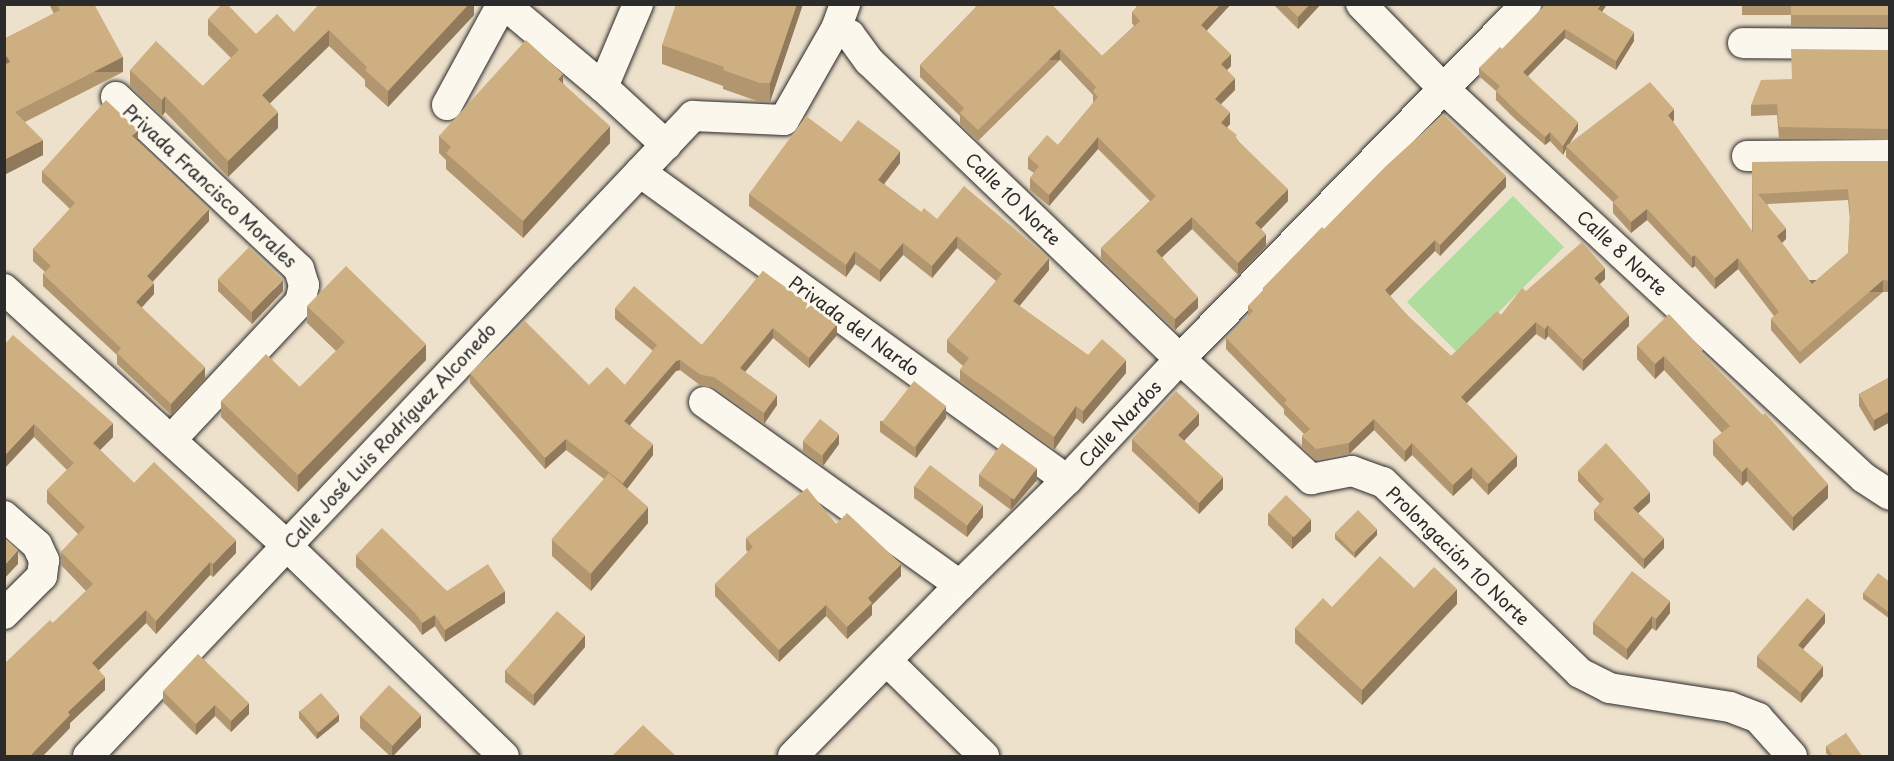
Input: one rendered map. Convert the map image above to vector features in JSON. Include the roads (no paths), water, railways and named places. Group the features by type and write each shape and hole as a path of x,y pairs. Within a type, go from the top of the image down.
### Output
{"street":[{"path":"447,105 503,4 603,87 666,145"},
{"path":"603,87 638,4"},
{"path":"844,23 859,4"},
{"name":"Calle 8 Norte","path":"1361,4 1444,89 1864,478 1890,495"},
{"name":"Calle Nardos","path":"793,756 960,585 1067,480 1180,359 1526,4"},
{"name":"Calle José Luis Rodríguez Alconedo","path":"88,756 693,116 784,120 844,23"},
{"name":"Calle 10 Norte","path":"844,23 869,61 1180,359"},
{"path":"1743,43 1890,44"},
{"name":"Privada Francisco Morales","path":"116,97 299,269 304,285 300,302 171,440"},
{"path":"1747,156 1890,155"},
{"name":"Privada del Nardo","path":"640,172 1067,480"},
{"path":"4,289 287,546 504,756"},
{"name":"Prolongación 10 Norte","path":"1180,359 1311,479 1352,471 1383,483 1580,673 1609,688 1730,707 1758,718 1792,756"},
{"path":"704,402 960,585"},
{"path":"4,516 37,545 44,560 42,576 4,614"},
{"path":"887,661 984,756"}]}
